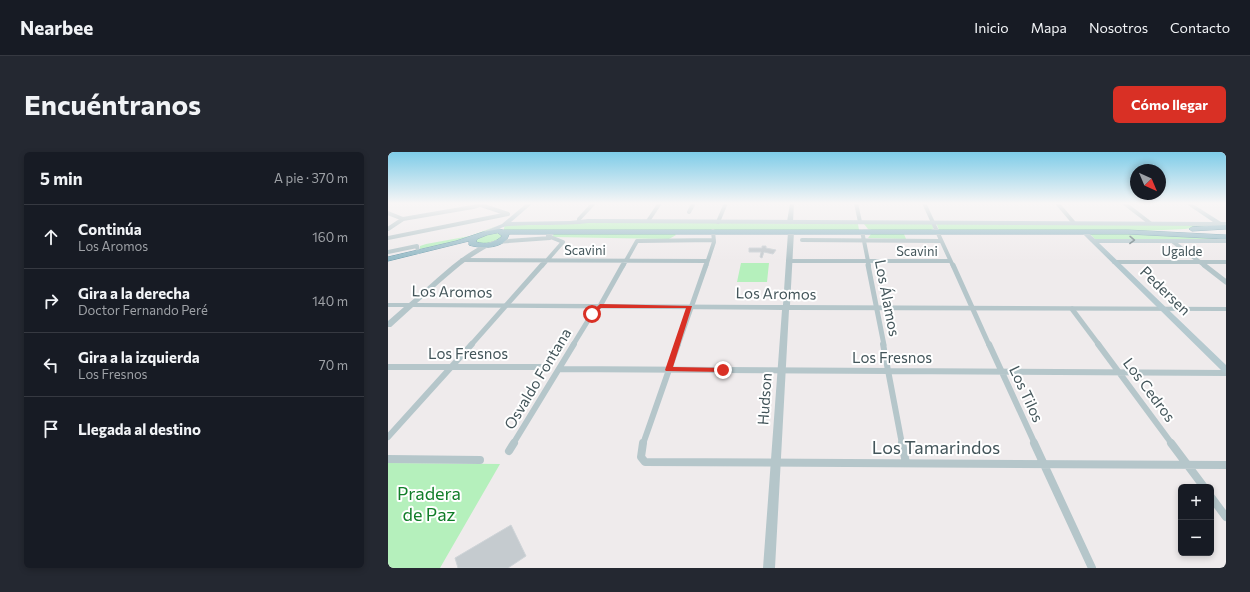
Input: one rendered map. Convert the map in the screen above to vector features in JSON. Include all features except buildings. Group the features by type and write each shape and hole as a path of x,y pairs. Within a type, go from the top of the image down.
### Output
{"highway":[{"path":"1128,232 1221,225"},
{"path":"1221,225 1212,229 1212,232 1226,237"},
{"path":"442,247 504,228 541,232 552,235 679,231 862,231 1128,232 1226,237"},
{"path":"496,242 506,236 504,228"},
{"path":"388,260 418,249 496,242 541,232"},
{"path":"475,244 472,240 477,236"}],"main road":[{"path":"504,228 509,222"},
{"path":"504,228 574,222"},
{"path":"991,222 1150,223 1221,225"},
{"name":"Pedersen","path":"1084,232 1226,371"},
{"path":"1093,241 1226,241"}],"street":[{"path":"388,229 398,222"},
{"path":"388,238 466,222"},
{"name":"Los Tilos","path":"932,222 949,262 972,308 1092,568"},
{"path":"679,231 675,240 714,240"},
{"path":"669,370 714,240 713,231"},
{"name":"Los Álamos","path":"862,231 906,463"},
{"name":"Hudson","path":"769,568 791,232"},
{"path":"388,437 504,306 547,261 563,241 552,235 496,242 476,250 465,258"},
{"name":"Osvaldo Fontana","path":"509,451 592,314 600,306 638,241 675,240"},
{"path":"802,240 940,241"},
{"path":"1172,241 1226,282"},
{"path":"388,325 465,258 475,248 475,244"},
{"path":"388,252 418,249"},
{"name":"Scavini","path":"465,258 547,261 707,261"},
{"name":"Scavini","path":"788,261 949,262"},
{"name":"Ugalde","path":"1114,262 1226,262"},
{"name":"Los Aromos","path":"388,305 1226,309"},
{"name":"Los Cedros","path":"1072,308 1202,484"},
{"name":"Los Fresnos","path":"388,368 549,367"},
{"name":"Los Fresnos","path":"559,369 1118,372 1226,371"},
{"name":"Los Tamarindos","path":"669,370 641,449 641,457 645,462 1226,465"},
{"path":"388,459 480,460"},
{"path":"1214,501 1226,517"}],"green space":[{"path":"582,222 641,222 858,224 859,230 504,230 505,226 512,224 575,224"},
{"path":"936,223 1214,225 1185,229 1142,231 939,230"},
{"path":"864,224 932,224 934,228 931,230 872,230 868,229"},
{"path":"497,226 467,239 420,249 420,246 426,244 470,236"},
{"path":"496,232 504,235 491,243 475,243 478,237"},
{"path":"554,234 676,235 669,239 551,237"},
{"path":"871,234 904,234 906,239 868,238"},
{"path":"1090,234 1148,234 1226,238 1226,240 1096,240"},
{"path":"741,263 769,263 767,282 737,282"},
{"name":"Pradera de Paz","path":"388,463 500,464 440,568 388,568"}],"route":[{"path":"592,314 600,306 690,307 669,370 723,370"}]}
